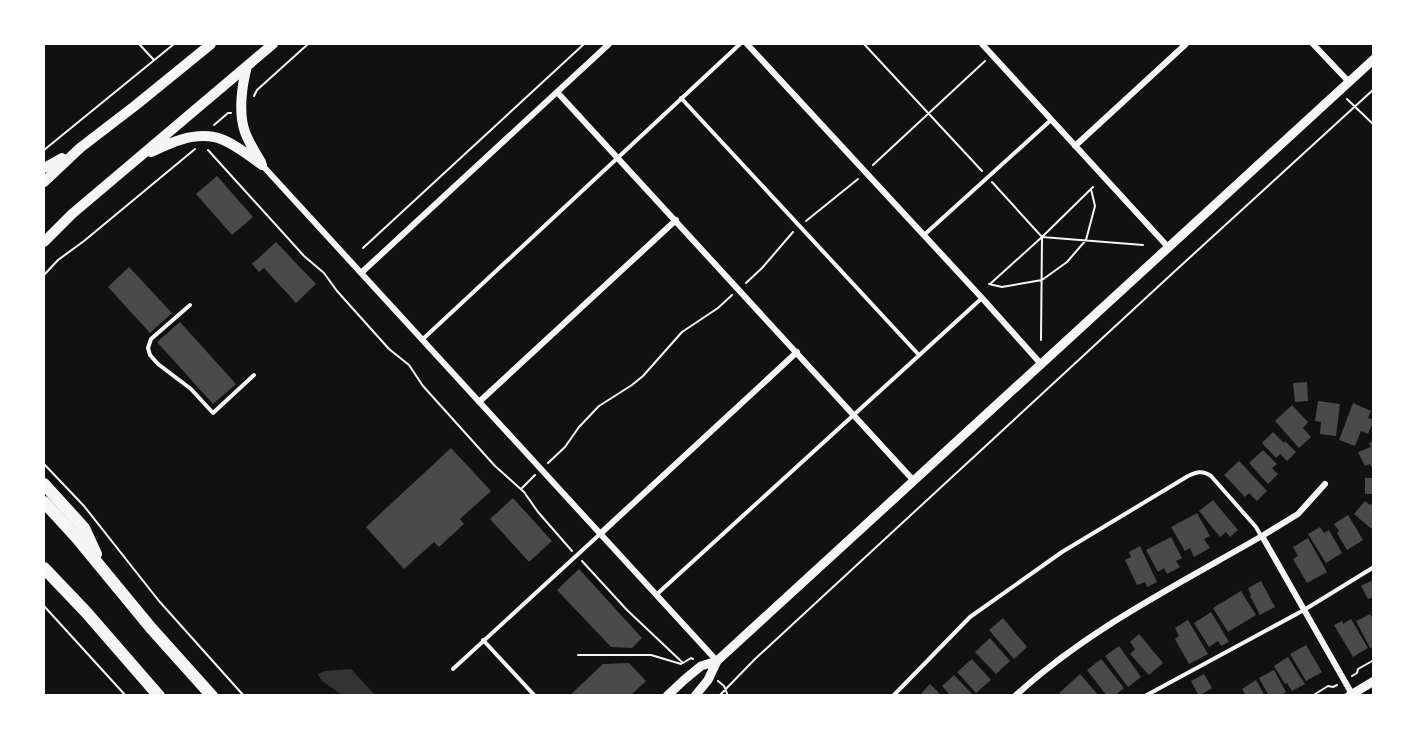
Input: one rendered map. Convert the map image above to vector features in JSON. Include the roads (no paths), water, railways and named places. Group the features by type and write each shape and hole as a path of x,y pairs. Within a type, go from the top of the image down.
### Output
{"main road":[{"path":"44,182 80,148 211,44"},
{"path":"44,242 72,214 273,44"},
{"path":"247,66 242,86 244,131 262,165"},
{"path":"140,157 189,137 214,137 234,146 262,165"},
{"path":"44,168 80,148"},
{"path":"44,484 84,528 104,571"},
{"path":"44,502 212,696"},
{"path":"44,568 86,612 159,696"},
{"path":"44,580 86,612"}],"street":[{"path":"361,273 609,44"},
{"path":"747,44 1041,364"},
{"path":"983,44 1169,248"},
{"path":"1075,146 1186,44"},
{"path":"1313,44 1349,82"},
{"path":"695,696 708,680 717,661 1374,59"},
{"path":"557,92 914,481"},
{"path":"262,165 717,661"},
{"path":"479,402 676,220"},
{"path":"600,534 797,352"},
{"path":"1015,696 1050,665 1101,630 1298,514 1325,484"},
{"path":"1262,536 1351,695 1374,681"},
{"path":"666,696 701,666 717,661"}],"lane":[{"path":"422,339 740,44"},
{"path":"681,98 919,355"},
{"path":"924,235 1051,120"},
{"path":"656,595 982,298"},
{"path":"190,305 151,339 148,348 150,355 158,364 191,389 213,414 254,375"},
{"path":"893,696 970,617 1062,552 1196,472 1205,472 1211,476 1256,526 1262,536"},
{"path":"453,669 600,534"},
{"path":"1145,696 1304,610 1374,567"},
{"path":"483,640 535,696"}]}
